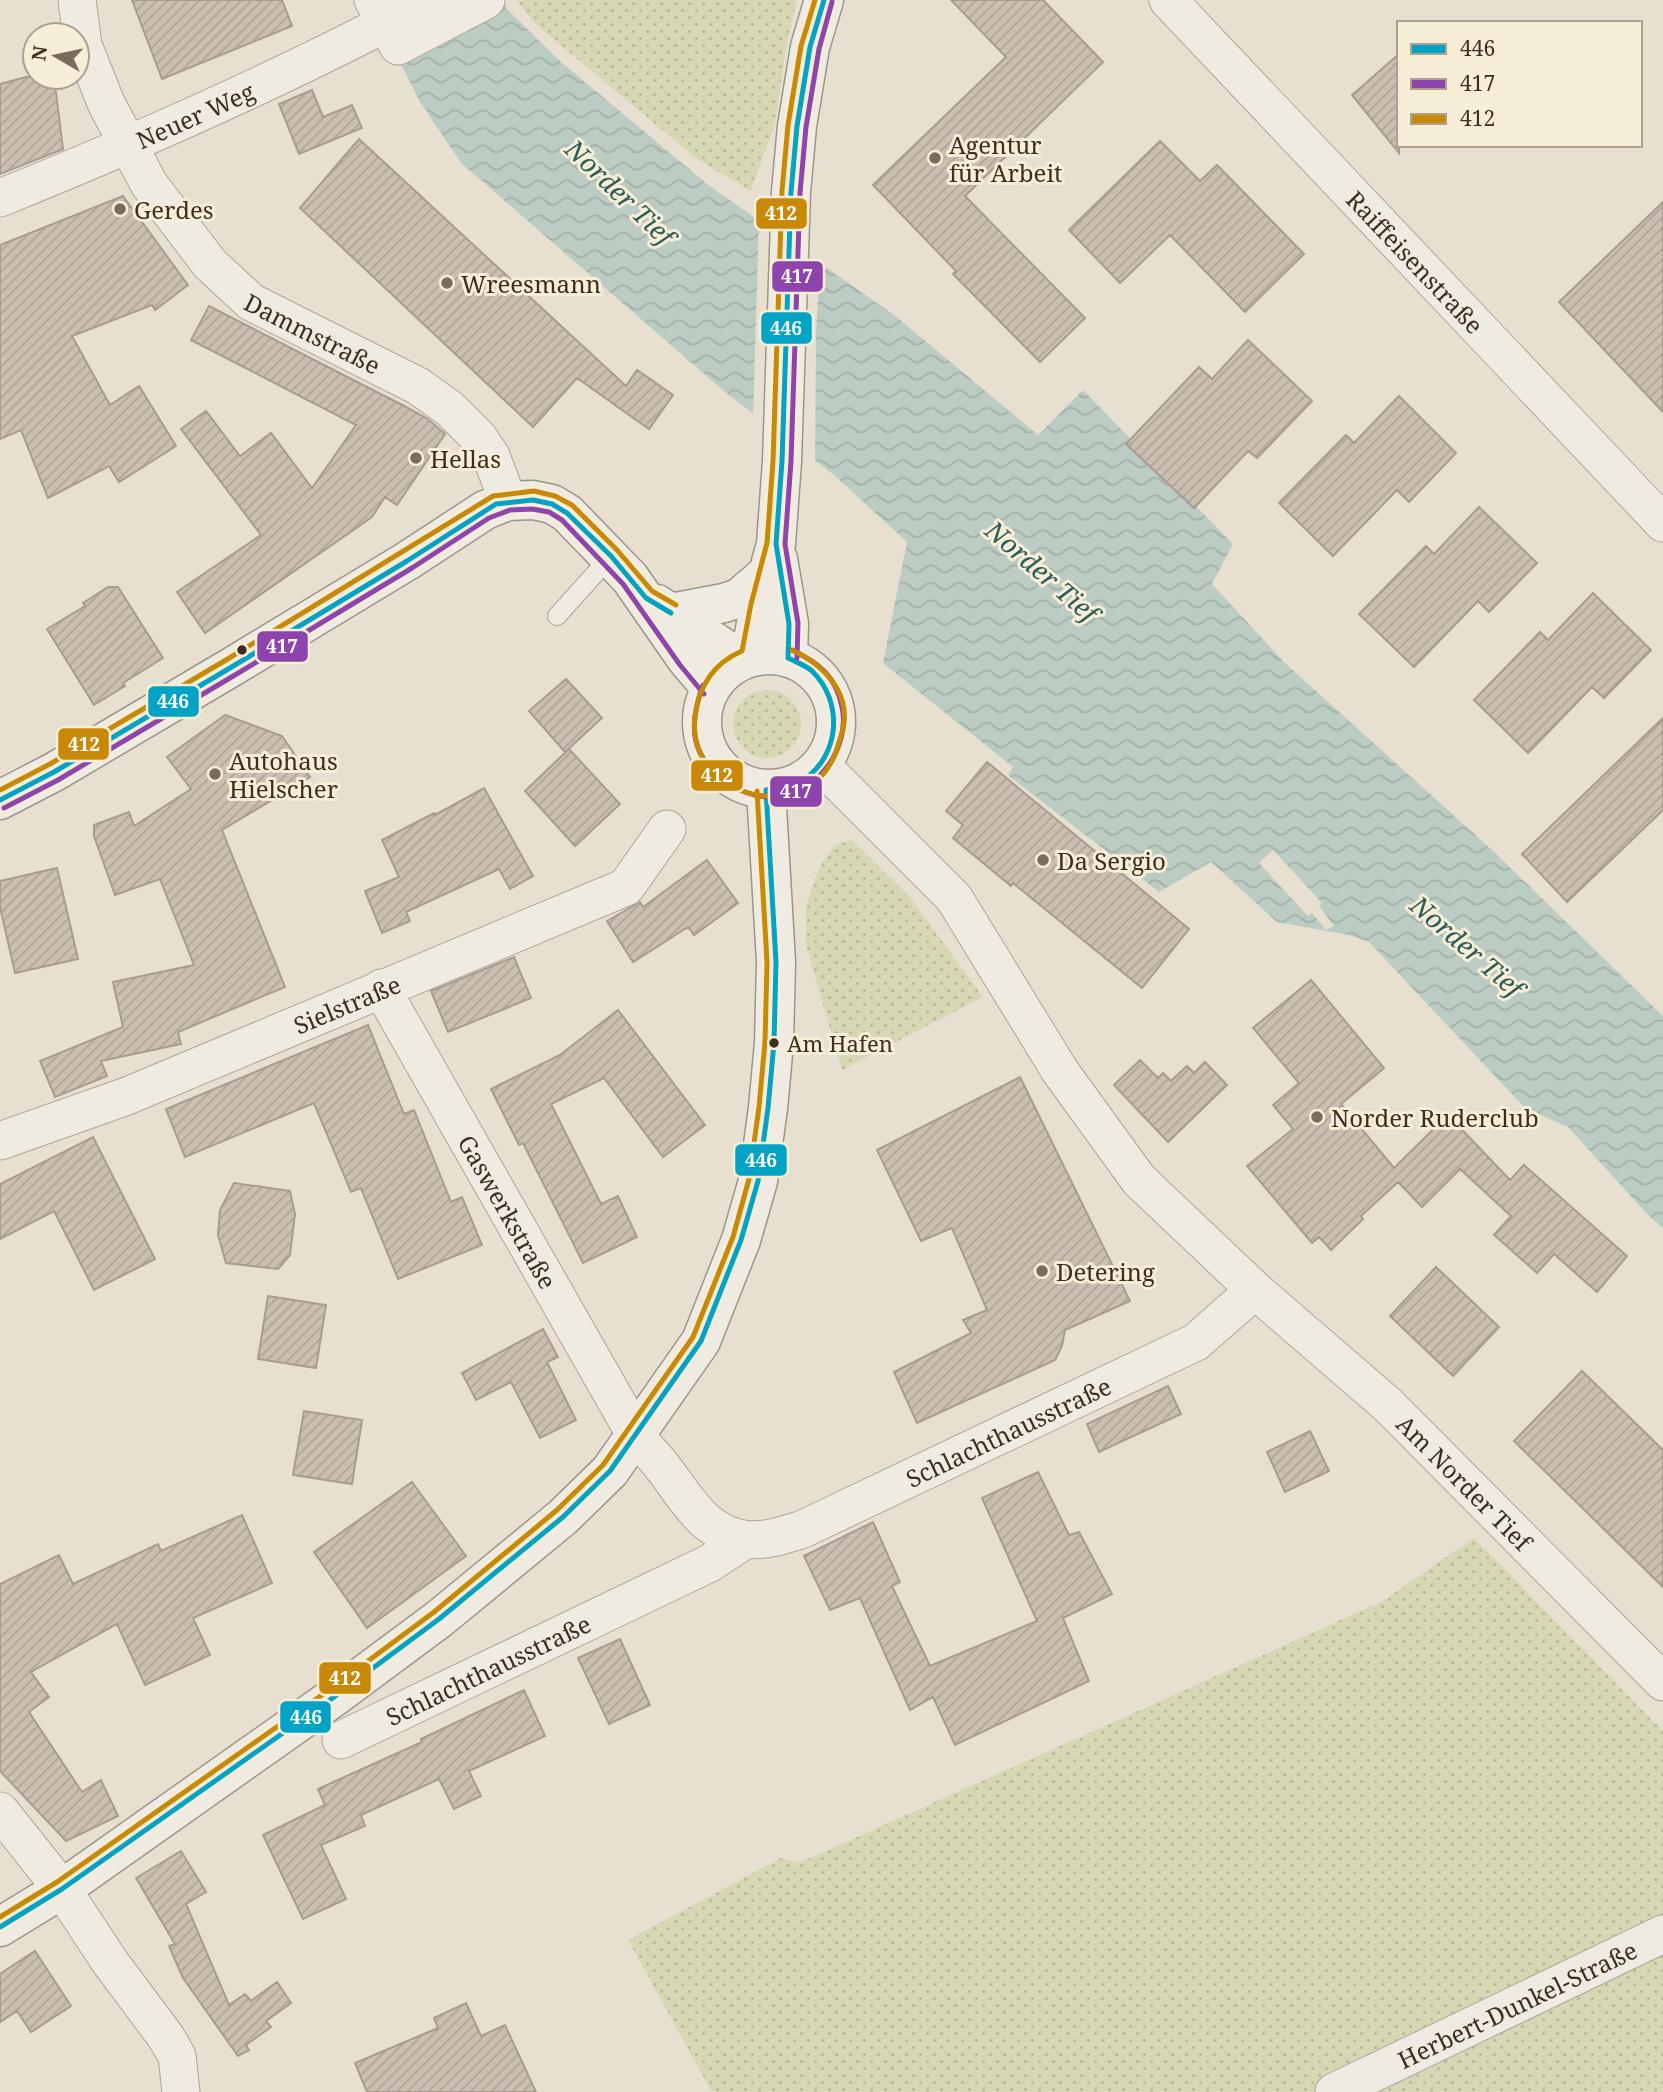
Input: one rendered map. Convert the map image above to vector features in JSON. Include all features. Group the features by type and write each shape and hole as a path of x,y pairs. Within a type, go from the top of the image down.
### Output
{"main road":[{"path":"746,659 771,559 782,461 791,192 797,127 808,61 824,0"},
{"path":"0,800 54,772 230,668 407,561 485,510 508,501 533,500 552,505 567,513 658,605 746,659"},
{"path":"658,605 724,603 739,598 771,559"},
{"path":"771,559 789,624 788,658"},
{"path":"658,605 687,660 710,688"},
{"path":"769,654 788,658 811,670 828,690 835,716 833,742 821,765 803,780 786,787 766,790 732,779 714,761 703,738 702,712 710,688 724,672 746,659 769,654"},
{"path":"0,1927 62,1889 290,1728 439,1619 563,1517 610,1471 701,1341 741,1240 758,1181 768,1108 775,1030 776,962 766,790"}],"street":[{"name":"Dammstraße","path":"77,0 83,45 106,103 149,184 210,264 251,302 418,386 450,409 479,438 491,456 508,501"},
{"name":"Neuer Weg","path":"0,198 129,146 244,94 379,12 429,0"},
{"path":"379,12 398,46 486,0"},
{"name":"Raiffeisenstraße","path":"1168,0 1663,523"},
{"path":"821,765 954,898 1060,1071 1139,1180 1255,1290"},
{"name":"Sielstraße","path":"0,1141 127,1096 626,887 667,829"},
{"name":"Gaswerkstraße","path":"381,988 636,1436"},
{"name":"Schlachthausstraße","path":"636,1436 700,1518 719,1532 745,1540 775,1538 803,1529 1196,1342 1255,1290"},
{"name":"Am Norder Tief","path":"1255,1290 1388,1405 1663,1682"},
{"name":"Schlachthausstraße","path":"341,1740 710,1563 745,1540"},
{"path":"0,1811 62,1889 110,1962 166,2037 177,2056 181,2092"},
{"name":"Herbert-Dunkel-Straße","path":"1334,2092 1663,1934"}],"lane":[{"path":"557,616 611,556"}],"green space":[{"path":"517,0 797,0 787,42 775,123 751,191 697,159 533,22"},
{"path":"774,690 795,705 801,717 799,737 791,748 774,758 760,758 743,748 735,737 733,717 743,700 754,692"},
{"path":"852,840 909,896 983,997 842,1070 806,945 806,907 823,861 835,845"},
{"path":"1474,1538 1663,1731 1663,2092 712,2092 628,1940 781,1858 799,1863 1381,1602"}],"water":[{"name":"Norder Tief","path":"502,0 507,9 561,62 707,184 894,315 1038,435 1083,390 1233,544 1212,584 1285,663 1492,850 1663,1016 1663,1228 1568,1127 1525,1108 1369,942 1349,935 1277,922 1211,862 1159,892 1008,775 1013,767 883,663 907,542 834,475 725,392 461,163 420,102 396,54"}],"pier":[{"path":"759,217 820,260 816,335 815,464 753,418"},
{"path":"1273,850 1322,903 1319,906 1334,926 1326,930 1312,913 1308,916 1259,863"}],"building":[{"path":"132,0 282,0 292,26 162,79"},
{"path":"951,0 1043,0 1103,62 965,196 1085,318 1040,362 953,274 956,271 873,185 1006,57"},
{"path":"1397,56 1399,153 1352,95"},
{"path":"21,78 21,91 56,91 63,149 0,174 0,84"},
{"path":"312,90 323,117 352,105 362,128 299,154 279,104"},
{"name":"Wreesmann","path":"359,139 626,386 637,370 673,395 649,429 577,378 533,427 300,208"},
{"path":"1160,141 1200,181 1217,165 1304,254 1245,312 1170,235 1120,283 1069,230"},
{"path":"123,196 188,285 155,310 152,305 72,336 110,405 139,386 176,446 119,482 109,466 48,498 21,430 0,439 0,245"},
{"path":"1663,202 1663,412 1559,302"},
{"path":"209,306 408,408 428,419 445,434 397,505 385,497 372,517 205,633 177,592 261,535 181,429 206,411 240,456 271,433 312,488 356,425 191,340"},
{"path":"1248,340 1312,401 1257,458 1248,451 1194,508 1126,444 1199,367 1212,379"},
{"path":"1399,396 1456,453 1409,502 1397,490 1333,556 1279,503 1346,435 1354,443"},
{"path":"1479,507 1537,563 1489,612 1478,601 1414,667 1359,614 1426,546 1434,554"},
{"path":"108,587 118,587 163,658 94,705 47,629 85,606 83,603"},
{"path":"1593,593 1651,650 1604,698 1592,687 1528,753 1474,700 1540,632 1548,640"},
{"path":"566,679 602,718 565,752 529,711"},
{"path":"225,715 282,736 310,777 222,830 285,987 178,1032 181,1044 101,1061 107,1076 55,1097 40,1061 123,1027 113,982 194,965 160,879 115,895 94,836 94,825 129,812 134,826 191,789 167,757"},
{"path":"1663,718 1663,810 1567,902 1522,854"},
{"path":"569,749 620,804 575,846 525,791"},
{"name":"Da Sergio","path":"987,762 1189,929 1142,988 953,838 963,825 946,811"},
{"path":"484,788 533,876 510,889 499,869 406,912 410,921 382,933 365,891 399,877 382,840"},
{"path":"707,860 738,903 694,935 688,927 633,962 607,921 640,902 643,907"},
{"path":"57,868 78,959 15,973 0,907 0,881"},
{"path":"514,957 531,998 448,1032 431,991"},
{"path":"1311,980 1384,1068 1341,1104 1394,1168 1448,1115 1510,1180 1524,1165 1627,1256 1597,1292 1554,1254 1537,1273 1494,1235 1511,1216 1460,1169 1422,1207 1398,1182 1361,1216 1363,1219 1331,1250 1319,1237 1312,1243 1247,1166 1293,1129 1273,1105 1299,1083 1253,1028"},
{"path":"618,1010 705,1125 663,1157 604,1078 551,1104 601,1204 618,1196 637,1237 583,1263 523,1143 519,1145 491,1089 560,1055"},
{"path":"368,1025 404,1114 414,1110 451,1202 462,1197 482,1245 398,1279 361,1188 351,1192 314,1103 185,1157 166,1109"},
{"path":"1140,1060 1158,1078 1163,1073 1171,1081 1187,1066 1194,1073 1205,1062 1227,1085 1168,1142 1114,1085"},
{"name":"Detering","path":"1020,1077 1130,1301 1065,1330 1062,1346 1055,1360 917,1423 894,1372 971,1333 963,1320 987,1310 952,1228 921,1241 877,1150"},
{"path":"93,1137 155,1259 94,1290 54,1211 0,1239 0,1184"},
{"path":"234,1183 290,1191 295,1214 290,1255 278,1269 226,1263 218,1235 220,1210"},
{"path":"1436,1267 1499,1327 1453,1376 1390,1316"},
{"path":"268,1296 326,1305 316,1368 258,1359"},
{"path":"543,1329 558,1357 547,1362 576,1420 540,1438 511,1382 476,1400 462,1373"},
{"path":"1582,1371 1663,1450 1663,1587 1514,1441"},
{"path":"1168,1386 1181,1414 1099,1452 1087,1424"},
{"path":"304,1411 362,1420 352,1484 293,1475"},
{"path":"1310,1431 1329,1471 1285,1492 1267,1452"},
{"path":"1038,1472 1069,1535 1079,1532 1112,1594 1063,1618 1089,1681 955,1745 933,1697 910,1710 860,1598 830,1610 804,1556 873,1522 900,1582 892,1586 930,1666 1037,1621 982,1498"},
{"path":"412,1482 466,1556 367,1628 314,1552"},
{"path":"242,1515 272,1583 193,1618 210,1655 145,1685 117,1624 31,1672 49,1697 29,1712 82,1792 101,1780 118,1816 66,1841 0,1771 0,1584 59,1555 73,1584 158,1544 161,1551"},
{"path":"620,1639 650,1705 609,1724 578,1658"},
{"path":"524,1690 545,1736 469,1771 481,1796 454,1809 439,1779 361,1815 365,1826 321,1845 346,1899 303,1919 263,1835 325,1805 318,1789 422,1742 421,1739"},
{"path":"181,1851 206,1892 186,1904 229,2005 245,1994 251,2001 277,1982 291,2003 266,2021 271,2027 246,2045 249,2050 238,2056 183,1978 169,1946 175,1944 136,1878"},
{"path":"35,1951 71,2006 31,2032 17,2011 0,2022 0,1974"},
{"path":"466,2003 481,2036 505,2025 536,2092 367,2092 355,2063 438,2028 434,2018"}],"transit line":[{"name":"412","path":"792,650 822,670 837,688 844,710 837,749 826,770 809,787 785,795 760,796 748,793 715,774 698,748 694,724 704,685 723,662 742,651 767,543 773,461 782,191 788,125 801,46 815,0"},
{"name":"446","path":"788,658 789,624 776,544 782,461 791,192 797,126 810,47 824,0"},
{"name":"417","path":"797,658 798,623 785,544 791,461 800,193 806,127 819,49 832,2"},
{"name":"412","path":"0,790 50,764 226,660 493,496 534,491 555,496 572,505 617,550 652,591 676,605"},
{"name":"446","path":"0,800 54,772 230,668 496,504 533,500 552,504 567,513 611,556 646,598 671,613"},
{"name":"417","path":"4,808 58,780 235,675 489,518 510,510 532,509 549,512 562,520 623,584 680,665 704,694"},
{"name":"417","path":"703,685 694,727 699,751 706,762 715,773 744,792 767,797 789,795 816,779 827,767 841,738 843,723 842,707 831,679 810,660 792,650"},
{"name":"446","path":"766,790 803,780 825,757 831,743 833,713 822,684 812,671 788,658"},
{"name":"446","path":"0,1927 62,1889 334,1697 439,1619 563,1517 610,1471 701,1341 741,1240 758,1181 768,1108 774,1043 776,962 766,790"},
{"name":"412","path":"0,1917 57,1882 329,1690 434,1612 557,1510 603,1465 693,1337 733,1237 749,1179 759,1107 765,1042 767,962 757,791"}],"place":[{"name":"Agentur für Arbeit","path":"935,158"},
{"name":"Gerdes","path":"120,209"},
{"name":"Wreesmann","path":"447,283"},
{"name":"Hellas","path":"416,458"},
{"name":"Autohaus Hielscher","path":"215,774"},
{"name":"Da Sergio","path":"1043,860"},
{"name":"Am Hafen","path":"774,1043"},
{"name":"Norder Ruderclub","path":"1317,1117"},
{"name":"Detering","path":"1042,1271"}]}
